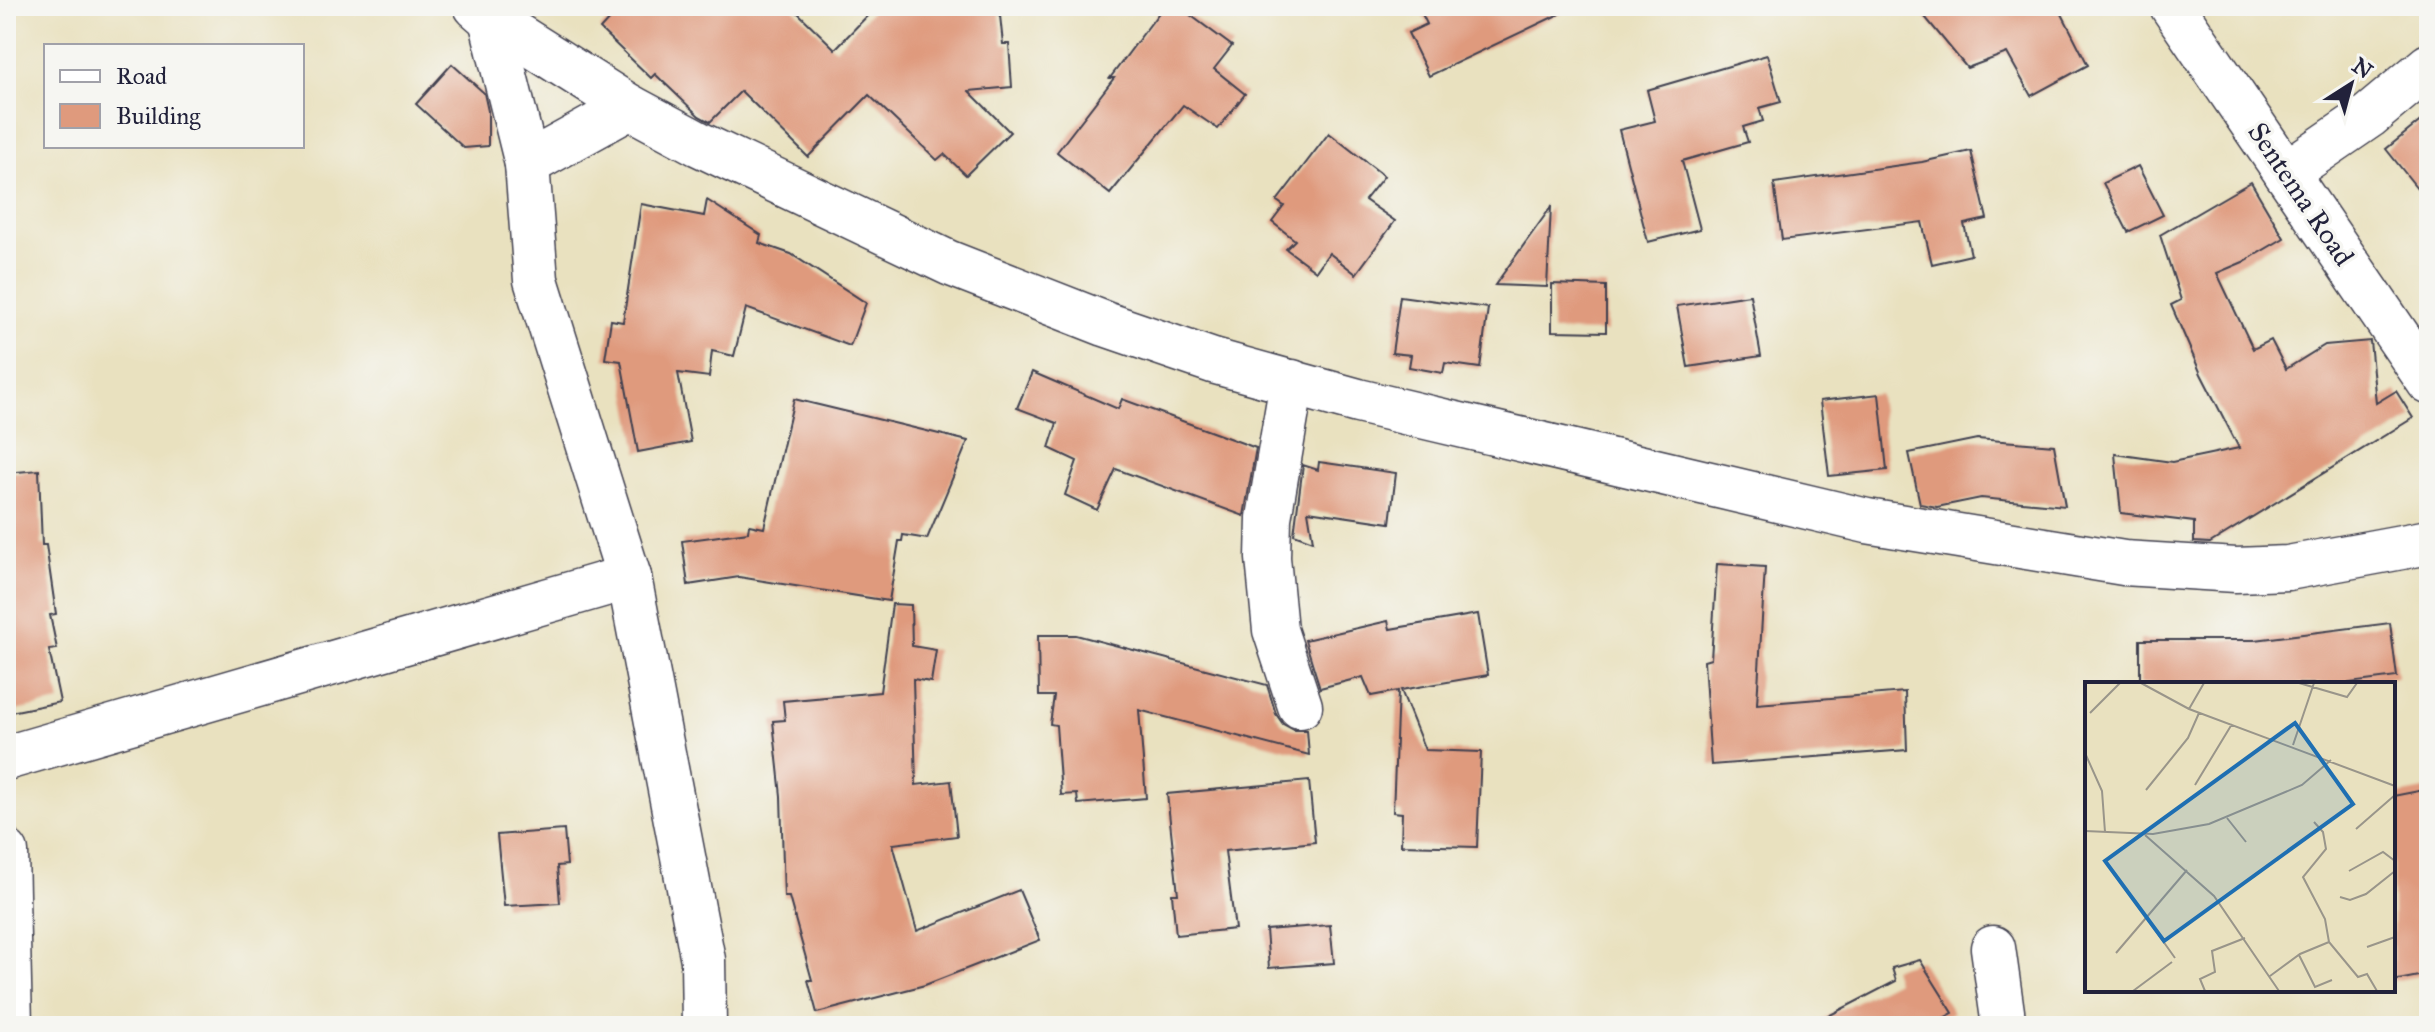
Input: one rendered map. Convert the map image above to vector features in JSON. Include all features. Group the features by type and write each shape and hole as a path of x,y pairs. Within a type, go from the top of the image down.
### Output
{"street":[{"name":"Sentema Road","path":"2172,6 2429,382"},
{"path":"483,12 630,107 699,144 949,263 1105,324 1213,361 1389,408 1838,515 2124,563 2236,570 2288,568 2429,542"},
{"path":"483,12 527,164 536,280 629,577 703,960 704,1026"},
{"path":"2286,173 2369,116 2429,66"},
{"path":"527,164 630,107"},
{"path":"1292,382 1269,518 1268,558 1275,630 1300,706"},
{"path":"6,758 629,577"},
{"path":"6,852 10,1026"},
{"path":"1993,948 2004,1026"}],"building":[{"path":"621,6 791,6 835,49 873,10 903,6 999,6 1003,44 1009,44 1012,87 969,91 1010,132 966,175 944,154 937,160 869,95 808,157 741,91 710,122 699,116 655,74 651,78 600,29"},
{"path":"1164,6 1178,6 1232,46 1214,69 1245,94 1218,129 1183,105 1110,194 1057,152"},
{"path":"1418,6 1576,6 1429,76 1408,33 1427,24"},
{"path":"1916,6 2058,6 2088,65 2031,96 2007,53 1967,68"},
{"path":"1767,55 1781,102 1759,108 1763,121 1743,127 1748,142 1682,161 1700,229 1648,242 1619,130 1655,121 1647,90"},
{"path":"452,64 484,93 488,111 488,146 464,148 416,104"},
{"path":"2429,114 2429,203 2386,149"},
{"path":"1329,133 1384,176 1365,200 1395,221 1356,274 1329,253 1316,271 1286,249 1295,240 1272,222 1284,206 1277,201"},
{"path":"1971,151 1987,219 1964,224 1971,255 1932,264 1922,222 1782,240 1774,183 1922,162"},
{"path":"2138,166 2163,215 2128,232 2103,183"},
{"path":"2251,182 2284,238 2217,273 2253,349 2271,340 2286,369 2325,345 2370,341 2376,403 2396,391 2413,418 2210,543 2194,542 2194,522 2121,513 2115,454 2172,462 2239,448 2201,374 2171,305 2181,300 2160,235"},
{"path":"707,200 761,235 759,243 791,254 866,303 850,346 746,308 734,356 712,351 709,377 678,373 691,442 638,452 621,361 605,359 611,320 623,322 641,204 704,216"},
{"path":"1551,207 1547,287 1495,285"},
{"path":"1552,284 1606,286 1606,332 1552,331"},
{"path":"1750,295 1761,356 1688,367 1677,306"},
{"path":"1400,296 1488,308 1480,368 1445,363 1443,373 1409,367 1411,355 1392,353"},
{"path":"1032,372 1118,409 1122,399 1256,448 1244,516 1116,469 1097,510 1065,495 1077,461 1049,448 1057,423 1017,408"},
{"path":"1879,394 1887,470 1829,476 1820,401"},
{"path":"794,399 968,441 927,539 903,535 902,541 899,541 889,601 739,577 688,585 682,541 748,532 749,525 764,528"},
{"path":"1977,439 2054,445 2065,506 1981,498 1937,507 1920,504 1909,453"},
{"path":"1319,462 1396,473 1390,523 1308,511 1313,541 1294,534 1303,465 1318,470"},
{"path":"39,470 42,545 46,545 56,614 50,615 57,649 49,650 60,702 6,713 6,473"},
{"path":"1717,564 1765,567 1757,704 1905,692 1907,750 1711,765 1704,661 1711,659"},
{"path":"892,604 911,605 912,646 936,650 931,682 913,679 916,785 951,781 957,836 893,844 917,931 1019,890 1040,940 925,985 817,1013 808,980 812,980 789,897 784,897 781,796 773,721 785,720 783,701 880,692"},
{"path":"1478,614 1488,675 1401,690 1425,750 1481,752 1477,847 1401,845 1402,813 1393,812 1398,691 1371,696 1363,677 1320,688 1305,640 1388,621 1390,629"},
{"path":"2390,623 2397,677 2358,682 2140,682 2140,640 2255,640"},
{"path":"1038,635 1076,635 1267,685 1276,714 1283,724 1294,730 1307,730 1309,755 1139,710 1146,798 1078,804 1077,794 1061,795 1056,725 1050,724 1054,696 1039,696"},
{"path":"1309,781 1315,842 1225,851 1235,929 1176,935 1172,894 1178,894 1167,794"},
{"path":"2429,789 2429,974 2395,981 2395,796"},
{"path":"564,830 567,865 557,866 560,903 504,906 497,835"},
{"path":"1330,925 1334,963 1269,968 1266,930"},
{"path":"1920,960 1953,1013 1929,1026 1809,1026 1896,981 1892,968"}]}
